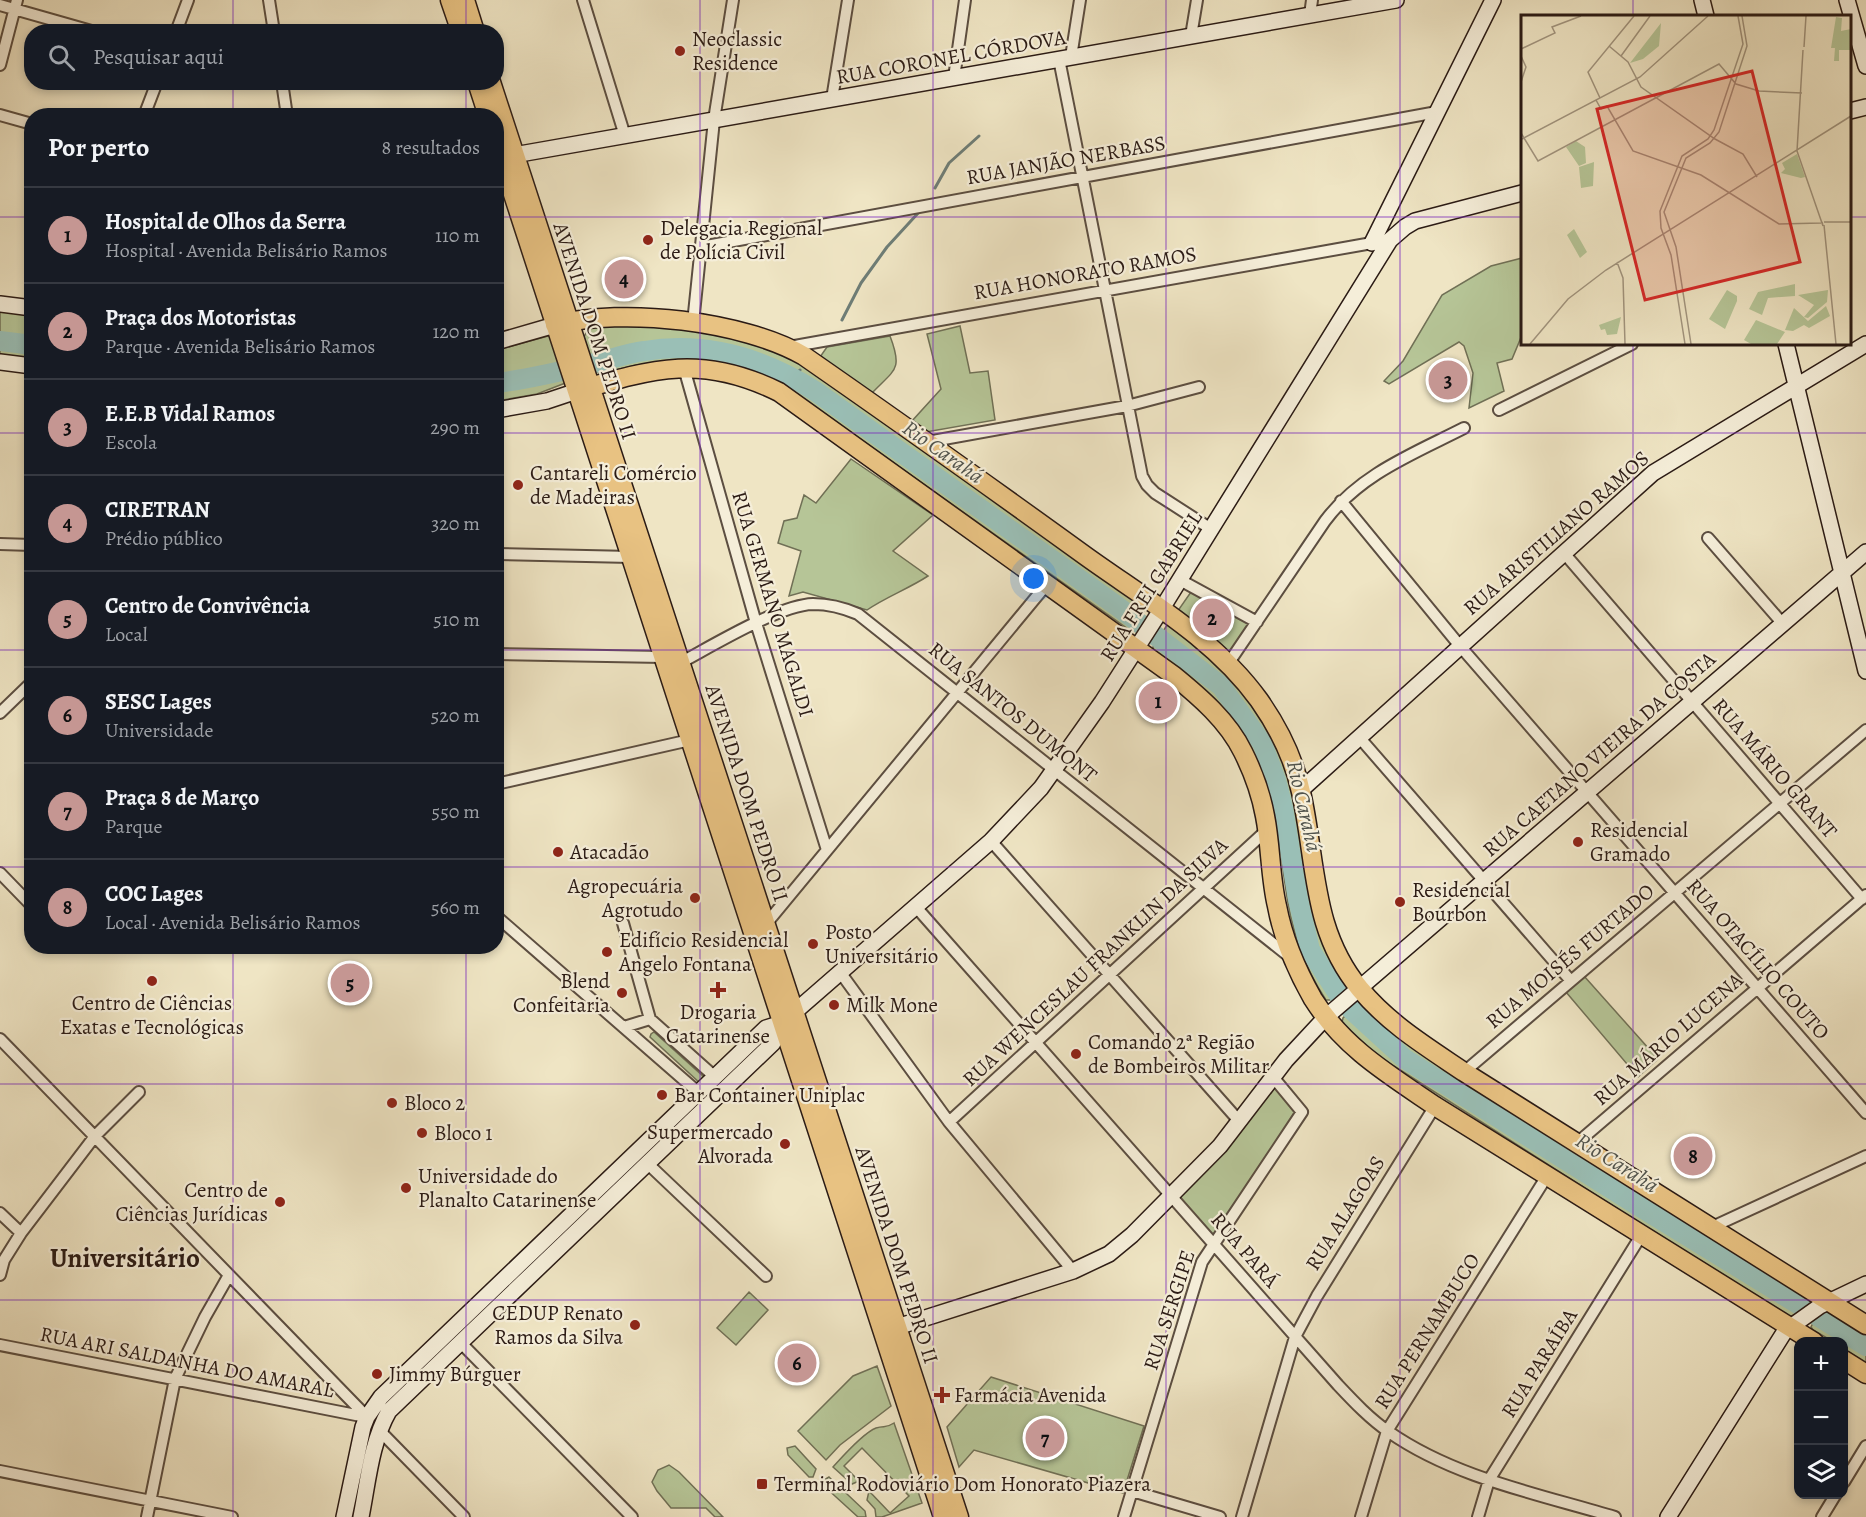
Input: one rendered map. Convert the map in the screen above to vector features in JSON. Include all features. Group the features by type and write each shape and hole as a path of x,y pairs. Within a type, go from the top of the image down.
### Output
{"main road":[{"path":"450,0 458,24"},
{"path":"465,0 472,24"},
{"name":"RUA CORONEL CÓRDOVA","path":"514,155 1191,36 1311,8 1396,0"},
{"path":"1372,243 1494,0"},
{"path":"1702,0 1706,15"},
{"path":"1847,0 1862,36 1866,66"},
{"path":"480,90 485,108"},
{"name":"AVENIDA DOM PEDRO II","path":"494,90 499,108"},
{"path":"1851,111 1866,107"},
{"name":"AVENIDA DOM PEDRO II","path":"504,123 562,324"},
{"name":"AVENIDA DOM PEDRO II","path":"504,164 569,344 672,660 766,924 789,1018"},
{"name":"RUA FREI GABRIEL","path":"789,1018 991,841 1027,805 1055,770 1159,614 1396,233 1415,221 1521,193"},
{"path":"1396,195 1401,211 1406,217 1415,221"},
{"name":"RUA HONORATO RAMOS","path":"1372,243 1390,240"},
{"path":"0,304 24,307"},
{"path":"504,340 562,324 629,318 693,322 748,333 789,347 927,442 1159,614 1196,636 1240,676 1273,723 1295,770 1301,790 1320,910 1355,992 1391,1021 1464,1072 1710,1228 1824,1304 1866,1325"},
{"name":"RUA ARISTILIANO RAMOS","path":"1301,790 1645,480 1664,466 1866,344"},
{"path":"1786,345 1866,671"},
{"path":"0,362 24,365"},
{"path":"504,409 536,404 582,386 644,372 684,368 704,368 726,372 762,384 779,392 1047,584 1139,644 1193,691 1229,729 1242,750 1256,781 1265,814 1277,908 1294,960 1314,999 1330,1014 1341,1036 1376,1066 1435,1106 1642,1234 1794,1324 1809,1337"},
{"name":"AVENIDA DOM PEDRO II","path":"582,386 631,557 672,660 690,740 789,1018 888,1324 958,1517"},
{"name":"RUA CAETANO VIEIRA DA COSTA","path":"888,1324 1073,1271 1092,1264 1122,1245 1220,1146 1301,1043 1330,1014 1866,552"},
{"path":"344,1517 359,1440 367,1417 381,1397 766,1028 789,1018"},
{"path":"361,1517 379,1430 389,1411 773,1043 789,1018"},
{"path":"715,1077 716,1098"},
{"path":"699,1093 716,1098"},
{"path":"1668,1517 1781,1337 1794,1324 1824,1304 1866,1284"},
{"name":"AVENIDA DOM PEDRO II","path":"888,1324 943,1517"},
{"path":"1848,1363 1866,1374"},
{"path":"367,1417 371,1467"}],"street":[{"path":"179,24 188,0"},
{"path":"269,0 273,24"},
{"path":"583,0 625,136"},
{"path":"693,322 714,120 733,0"},
{"path":"832,99 848,0"},
{"path":"954,78 965,0"},
{"path":"1080,0 1065,58 1082,177 1138,464 1147,485 1155,493 1211,529"},
{"path":"1191,36 1197,0"},
{"path":"0,65 16,4"},
{"path":"0,5 16,4 72,24"},
{"path":"147,108 154,90"},
{"path":"281,90 285,108"},
{"name":"RUA JANJÃO NERBASS","path":"701,247 1437,112"},
{"path":"0,115 24,122"},
{"name":"RUA HONORATO RAMOS","path":"789,347 1372,243"},
{"path":"1499,410 1627,345"},
{"name":"RUA GERMANO MAGALDI","path":"684,368 756,623 827,850"},
{"path":"927,442 1127,406 1199,387"},
{"path":"1228,664 1341,501 1368,479 1464,428"},
{"name":"RUA OTACÍLIO COUTO","path":"1341,501 1460,646 1866,1113"},
{"path":"1708,538 1783,624"},
{"path":"0,544 24,545"},
{"name":"RUA MÁRIO GRANT","path":"1563,553 1864,897"},
{"path":"504,554 631,557"},
{"path":"1180,580 1257,622"},
{"path":"766,924 1047,584"},
{"name":"RUA SANTOS DUMONT","path":"672,660 796,606 812,604 845,609 858,614 1294,960"},
{"path":"504,654 672,660"},
{"path":"0,713 24,690"},
{"name":"RUA MOISÉS FURTADO","path":"1464,1072 1866,730"},
{"path":"1359,737 1570,981"},
{"path":"504,782 690,740"},
{"name":"RUA WENCESLAU FRANKLIN DA SILVA","path":"949,1122 1267,830"},
{"path":"991,841 1240,1122"},
{"path":"0,873 24,898"},
{"name":"RUA MÁRIO LUCENA","path":"1576,1143 1864,897"},
{"name":"RUA PARÁ","path":"916,907 1295,1337 1354,1402 1387,1431 1429,1455 1489,1480 1615,1517"},
{"path":"504,923 699,1093"},
{"path":"623,923 650,1019 715,1077"},
{"path":"840,972 949,1122 1073,1271"},
{"path":"624,1027 650,1019"},
{"path":"0,1039 367,1417"},
{"name":"RUA SERGIPE","path":"1125,1517 1202,1262 1302,1112 1273,1077"},
{"path":"0,1275 4,1260 21,1233 95,1136 138,1092"},
{"name":"RUA ALAGOAS","path":"1242,1517 1295,1337 1317,1296 1435,1106"},
{"path":"1710,1228 1866,1156"},
{"path":"647,1163 766,1276"},
{"name":"RUA PERNAMBUCO","path":"1361,1517 1387,1431 1547,1176"},
{"path":"0,1213 21,1233"},
{"name":"RUA PARAÍBA","path":"1478,1517 1489,1480 1642,1234"},
{"path":"147,1517 175,1379 205,1317 229,1275"},
{"path":"460,1342 632,1517"},
{"name":"RUA ARI SALDANHA DO AMARAL","path":"0,1345 367,1417"},
{"path":"379,1430 464,1517"},
{"path":"1848,1475 1866,1446"},
{"path":"0,1471 232,1517"},
{"path":"1132,1491 1220,1517"},
{"path":"1822,1517 1833,1499"}],"green space":[{"path":"1521,258 1521,337 1512,359 1497,363 1504,391 1469,408 1473,373 1464,346 1459,342 1389,384 1384,381 1403,361 1442,295 1491,266"},
{"path":"0,310 24,314 24,359 0,355"},
{"path":"597,324 699,328 774,345 1147,607 1131,631 795,393 672,362 636,365 599,374 594,368 584,337 587,331"},
{"path":"960,326 970,373 988,371 995,420 926,432 912,421 941,389 927,334"},
{"path":"552,336 568,382 537,394 504,400 504,348"},
{"path":"890,336 896,363 891,373 872,393 820,357 827,347"},
{"path":"851,459 933,515 893,551 928,576 867,610 803,592 789,596 801,551 778,543 784,521 797,518 804,495 816,503"},
{"path":"1191,592 1251,624 1230,653 1177,612"},
{"path":"1172,621 1244,691 1282,754 1301,826 1302,855 1310,898 1344,979 1344,985 1330,1000 1326,1000 1318,987 1304,959 1294,929 1287,899 1275,810 1267,785 1249,746 1153,650 1169,622"},
{"path":"1584,976 1658,1059 1638,1077 1566,992"},
{"path":"1359,1002 1811,1299 1810,1305 1798,1314 1787,1317 1394,1066 1363,1045 1342,1022 1343,1018"},
{"path":"654,1032 705,1078 701,1084 650,1037"},
{"path":"1272,1081 1298,1113 1213,1240 1174,1195"},
{"path":"749,1292 768,1310 736,1345 717,1328"},
{"path":"1829,1313 1866,1333 1866,1363 1848,1352 1848,1337 1825,1337 1813,1330 1811,1327 1814,1321"},
{"path":"877,1366 891,1406 840,1445 826,1460 798,1431 853,1376"},
{"path":"991,1377 1144,1426 1123,1493 974,1450 959,1467 947,1427"},
{"path":"894,1423 922,1503 882,1517 876,1517 875,1509 867,1500 869,1491 890,1513 909,1496 862,1448 844,1466 859,1481 852,1484 833,1467 865,1435 876,1428"},
{"path":"795,1446 816,1469 813,1477 809,1477 788,1455 787,1448"},
{"path":"669,1465 679,1472 723,1517 715,1517 706,1508 671,1508 652,1482 658,1470"},
{"path":"829,1477 865,1511 866,1517 858,1517 825,1487 824,1480"}],"waterway":[{"path":"935,188 949,163 979,136"},
{"path":"842,320 861,283 887,247 920,211"},
{"name":"Rio Carahá","path":"0,341 24,344"},
{"name":"Rio Carahá","path":"504,382 638,352 689,348 754,361 775,369 815,391 1117,606 1221,686 1262,743 1276,780 1310,950 1344,1003 1405,1059 1866,1346"},
{"path":"794,378 800,370"}],"place":[{"name":"Neoclassic Residence","path":"680,51"},
{"name":"Delegacia Regional de Polícia Civil","path":"648,240"},
{"name":"CIRETRAN","path":"624,279"},
{"name":"E.E.B Vidal Ramos","path":"1448,380"},
{"name":"Cantareli Comércio de Madeiras","path":"518,485"},
{"name":"Praça dos Motoristas","path":"1212,618"},
{"name":"Hospital de Olhos da Serra","path":"1158,701"},
{"name":"Residencial Gramado","path":"1578,842"},
{"name":"Atacadão","path":"558,852"},
{"name":"Agropecuária Agrotudo","path":"695,898"},
{"name":"Residencial Bourbon","path":"1400,902"},
{"name":"Posto Universitário","path":"813,944"},
{"name":"Edifício Residencial Angelo Fontana","path":"607,952"},
{"name":"Centro de Ciências Exatas e Tecnológicas","path":"152,981"},
{"name":"Centro de Convivência","path":"350,983"},
{"name":"Drogaria Catarinense","path":"718,990"},
{"name":"Blend Confeitaria","path":"622,993"},
{"name":"Milk Mone","path":"834,1005"},
{"name":"Comando 2ª Região de Bombeiros Militar","path":"1076,1054"},
{"name":"Bar Container Uniplac","path":"662,1095"},
{"name":"Bloco 2","path":"392,1103"},
{"name":"Bloco 1","path":"422,1133"},
{"name":"Supermercado Alvorada","path":"785,1144"},
{"name":"COC Lages","path":"1693,1156"},
{"name":"Universidade do Planalto Catarinense","path":"406,1188"},
{"name":"Centro de Ciências Jurídicas","path":"280,1202"},
{"name":"CEDUP Renato Ramos da Silva","path":"635,1325"},
{"name":"SESC Lages","path":"797,1363"},
{"name":"Jimmy Búrguer","path":"377,1374"},
{"name":"Farmácia Avenida","path":"942,1395"},
{"name":"Praça 8 de Março","path":"1045,1438"},
{"name":"Terminal Rodoviário Dom Honorato Piazera","path":"762,1484"}],"district":[{"name":"Universitário","path":"125,1258"}]}
